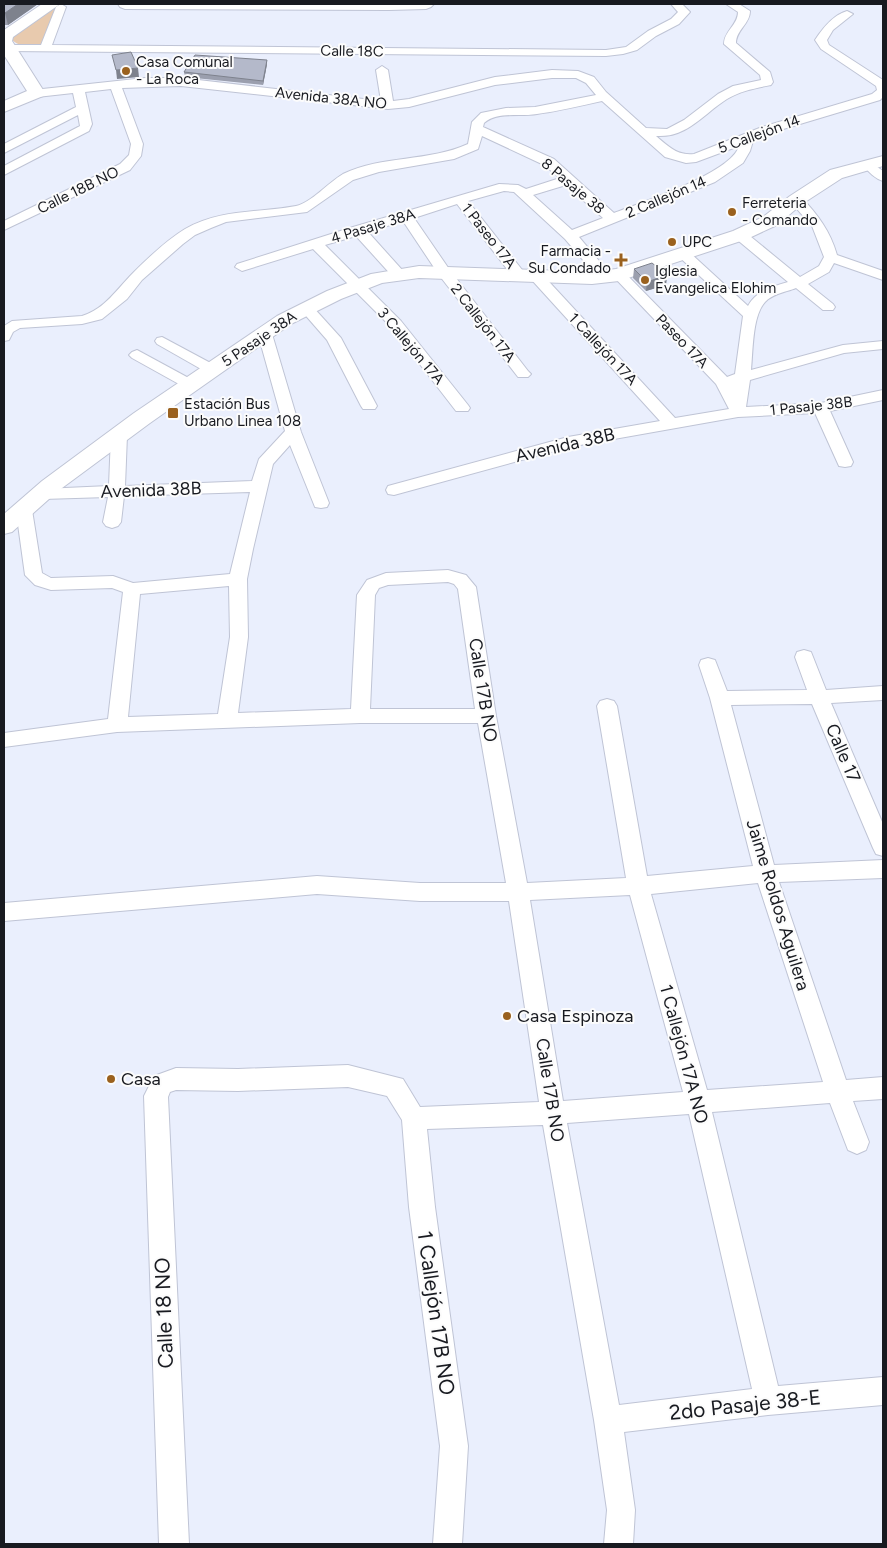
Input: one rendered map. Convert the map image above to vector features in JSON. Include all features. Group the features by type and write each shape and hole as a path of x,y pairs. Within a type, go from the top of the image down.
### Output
{"street":[{"path":"125,4 389,6 426,4"},
{"path":"642,131 669,133 688,123 722,97 737,89 767,82 766,74 730,44 730,38 744,18 744,12 731,4"},
{"path":"46,47 57,6"},
{"path":"38,93 4,41 6,35 57,6"},
{"name":"Calle 18C","path":"7,48 560,54 616,51 635,47 652,33 673,23 680,8"},
{"path":"847,14 829,28 821,40 825,47 881,84 883,91"},
{"path":"382,70 388,105"},
{"name":"Avenida 38A NO","path":"115,85 182,82 388,105 408,103 495,82 552,74 578,75 590,80 605,97 642,131"},
{"path":"4,107 38,93 115,85"},
{"name":"Calle 18B NO","path":"4,226 125,167 135,156 137,144 115,85"},
{"path":"4,171 80,132 86,125 87,119 82,109 78,88"},
{"name":"5 Callejón 14","path":"642,131 669,154 686,159 696,158 783,124 876,97 883,91"},
{"path":"4,337 7,330 17,324 82,320 97,316 122,296 137,277 178,241 190,232 206,225 239,215 249,216 302,209 348,177 377,168 454,155 474,146 478,122 485,116 506,112 535,111 605,97"},
{"path":"4,149 82,109"},
{"name":"8 Pasaje 38","path":"477,129 549,162 613,220"},
{"name":"2 Callejón 14","path":"570,236 710,179 726,170 738,160 744,151 747,139"},
{"path":"612,276 740,236 770,221 796,200 836,174 879,168"},
{"path":"524,194 568,180"},
{"name":"4 Pasaje 38A","path":"242,267 358,230 504,187 518,189 524,194"},
{"name":"Paseo 17A","path":"524,194 722,382 738,412"},
{"name":"1 Paseo 17A","path":"460,199 526,275"},
{"path":"738,412 750,315 759,299 770,292 799,283 824,269 831,257 820,224 796,200"},
{"name":"2 Callejón 17A","path":"406,216 444,272 523,374"},
{"path":"358,230 399,275"},
{"path":"740,236 828,307"},
{"name":"3 Callejón 17A","path":"316,244 396,324 462,408"},
{"path":"684,254 750,315"},
{"path":"831,257 883,276"},
{"name":"5 Pasaje 38A","path":"4,526 50,486 119,435 284,320 334,295 378,278 399,275 444,272 612,276"},
{"name":"1 Callejón 17A","path":"526,275 671,423"},
{"path":"307,308 334,338 369,406"},
{"path":"265,334 293,432 321,503"},
{"path":"162,341 213,370"},
{"path":"722,382 843,349 883,345"},
{"path":"137,355 191,385"},
{"name":"1 Pasaje 38B","path":"738,412 821,408 883,395"},
{"path":"821,408 845,462"},
{"name":"Avenida 38B","path":"394,490 568,442 738,412"},
{"path":"227,722 239,637 238,579 258,486 265,463 293,432"},
{"path":"112,522 117,491 119,435"},
{"name":"Avenida 38B","path":"43,494 258,486"},
{"path":"24,510 34,575 51,584 113,582 132,589 238,579"},
{"name":"Calle 17B NO","path":"360,716 366,595 373,584 386,579 448,576 460,578 467,587 486,716 518,892 553,1113 608,1420 621,1510 619,1544"},
{"path":"117,726 132,589"},
{"name":"Calle 17","path":"804,657 883,848"},
{"name":"Jaime Roldos Aguilera","path":"708,665 720,698 766,874 838,1092 857,1142"},
{"path":"720,698 819,697 883,693"},
{"name":"1 Callejón 17A NO","path":"607,706 638,886 698,1102 768,1401"},
{"path":"4,740 117,726 360,716 486,716"},
{"path":"4,912 317,885 420,892 518,892 638,886 766,874 883,869"},
{"name":"1 Callejón 17B NO","path":"162,1084 176,1079 238,1080 348,1076 395,1087 414,1118 422,1207 454,1446 447,1544"},
{"name":"Calle 18 NO","path":"162,1084 156,1096 174,1544"},
{"path":"414,1118 553,1113 883,1088"},
{"name":"2do Pasaje 38-E","path":"608,1420 768,1401 883,1391"}],"shaded area":[{"path":"52,6 61,6 44,46 24,46 15,43 9,35"}],"building":[{"path":"4,4 18,4 4,13"},
{"path":"131,52 138,68 116,70 112,55"},
{"path":"195,55 267,60 263,81 184,72"},
{"path":"652,263 667,275 647,282 634,269"}],"place":[{"name":"Casa Comunal - La Roca","path":"126,71"},
{"name":"Ferreteria - Comando","path":"732,212"},
{"name":"UPC","path":"672,242"},
{"name":"Farmacia - Su Condado","path":"621,260"},
{"name":"Iglesia Evangelica Elohim","path":"645,280"},
{"name":"Estación Bus Urbano Linea 108","path":"173,413"},
{"name":"Casa Espinoza","path":"507,1016"},
{"name":"Casa","path":"111,1079"}]}
